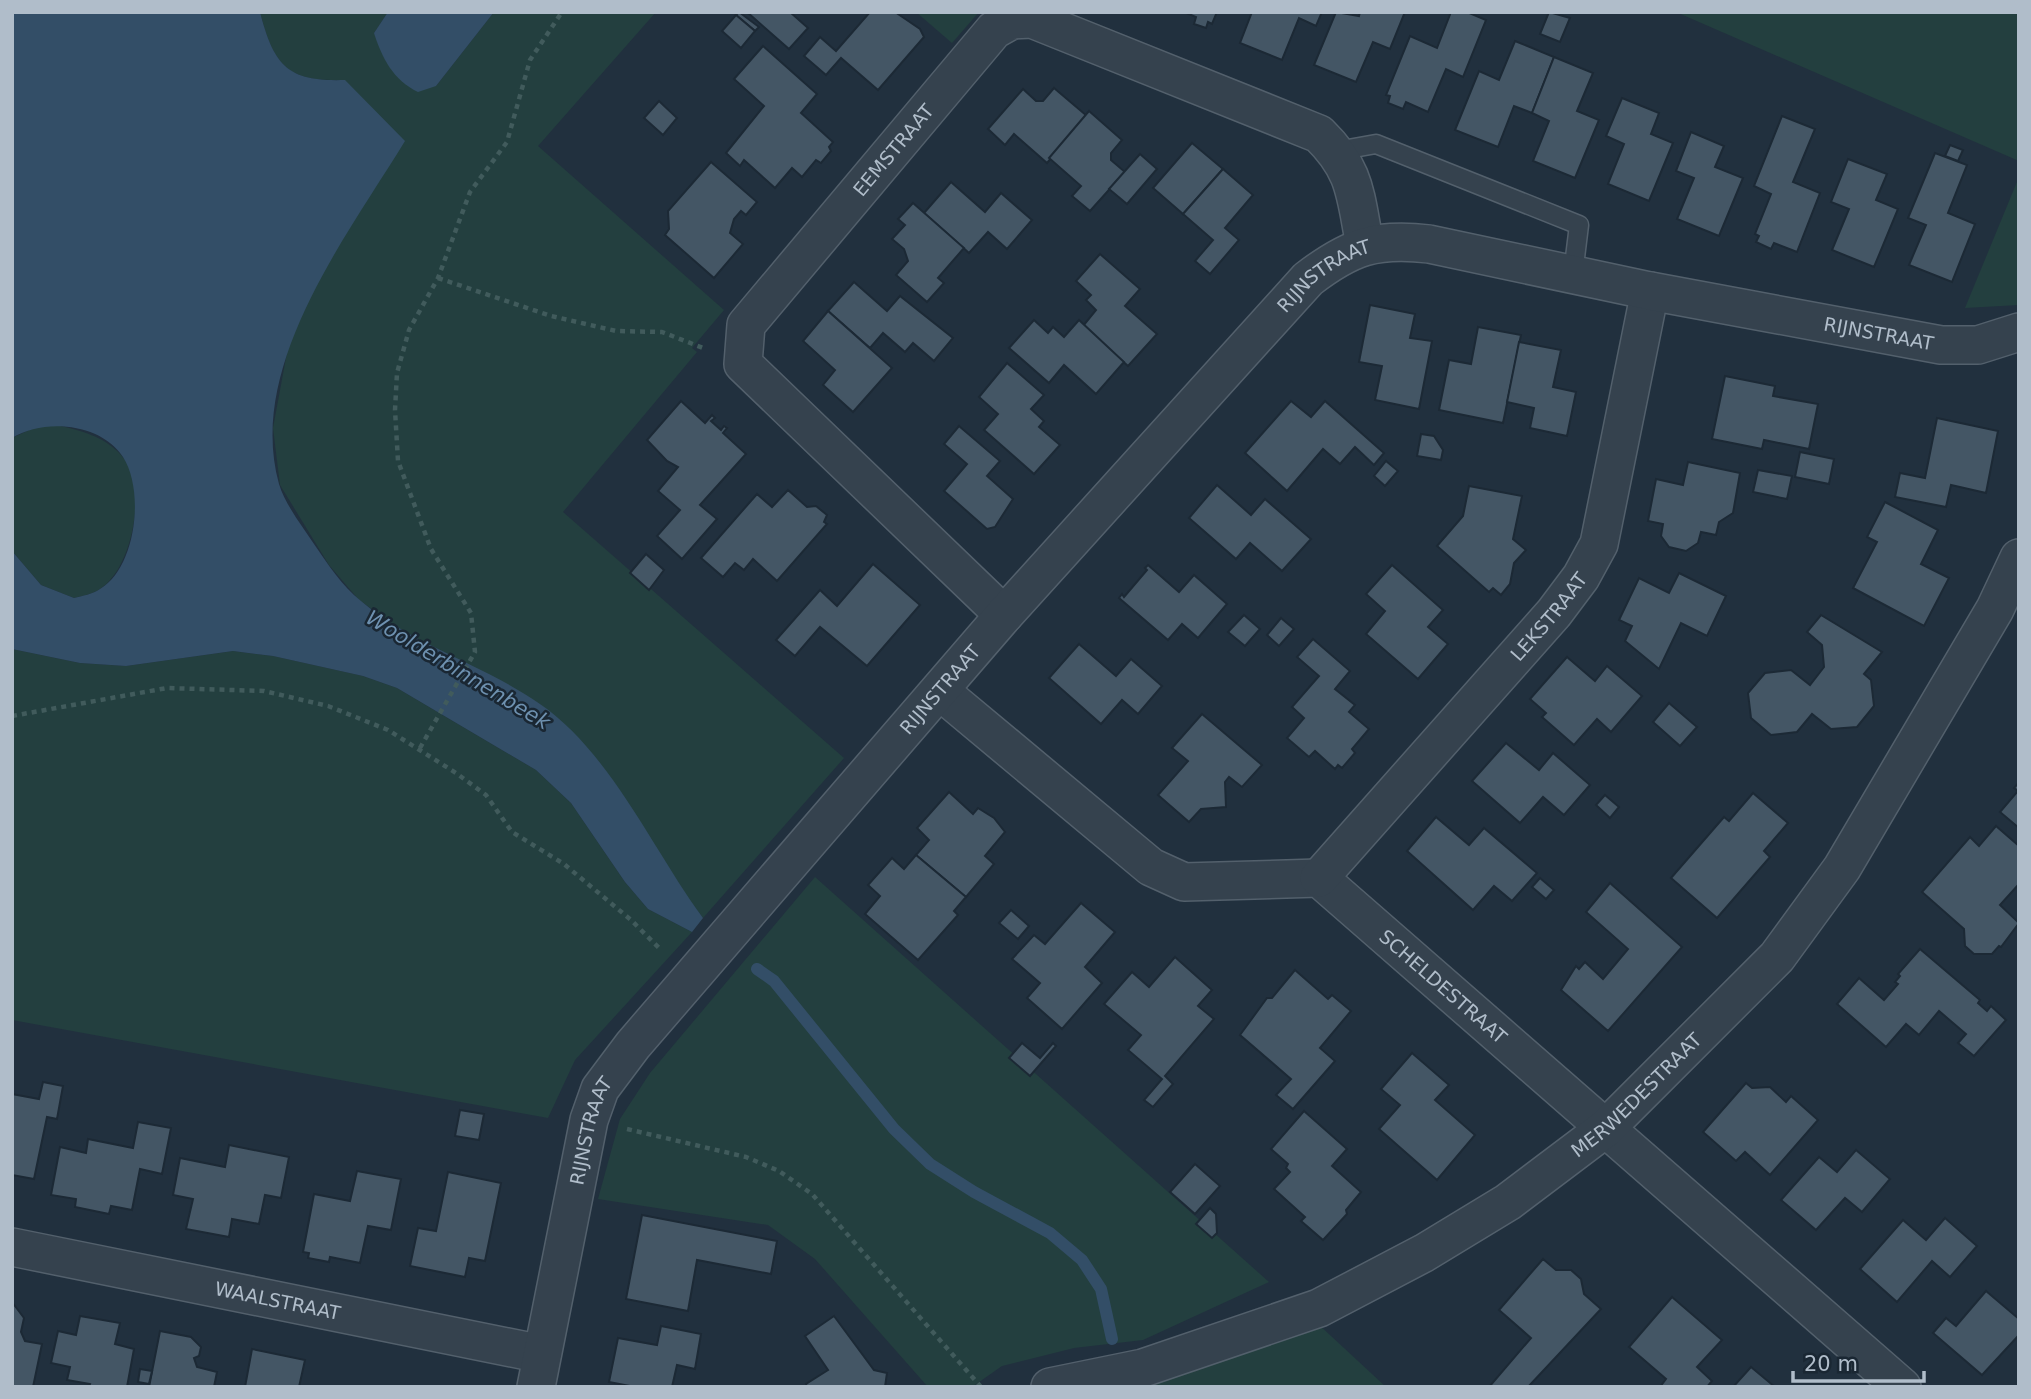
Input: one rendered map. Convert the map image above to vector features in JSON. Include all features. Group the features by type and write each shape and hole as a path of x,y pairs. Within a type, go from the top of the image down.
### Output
{"street":[{"name":"EEMSTRAAT","path":"743,364 746,326 994,30 1012,20 1032,19 1320,134 1337,151 1350,171 1365,245"},
{"name":"RIJNSTRAAT","path":"539,1371 589,1121 600,1089 633,1045 1003,615 1308,279 1338,256 1365,245 1394,240 1429,244 1650,291 1941,345 1978,345 2019,332"},
{"name":"LEKSTRAAT","path":"1319,878 1554,613 1581,577 1599,544 1650,291"},
{"path":"743,364 1003,615"},
{"name":"MERWEDESTRAAT","path":"1050,1387 1143,1368 1319,1308 1424,1253 1508,1202 1606,1128 1777,957 1842,868 1995,609 2019,558"},
{"path":"940,691 1151,867 1184,882 1319,878"},
{"name":"SCHELDESTRAAT","path":"1319,878 1902,1387"},
{"name":"WAALSTRAAT","path":"12,1247 539,1371"}],"lane":[{"path":"1337,151 1376,144 1579,225 1573,274"}],"path":[{"path":"420,748 475,652 471,613 431,549 398,461 395,410 397,373 409,330 438,278 470,192 507,142 530,61 562,12"},
{"path":"438,278 551,316 616,331 662,332 743,364"},
{"path":"12,716 167,688 264,691 328,706 388,730 420,748 486,795 512,832 564,864 588,883 631,920 690,979"},
{"path":"589,1121 746,1157 779,1171 812,1194 981,1387"}],"green space":[{"path":"260,12 388,12 374,33 436,86 494,12 656,12 538,146 724,310 692,348 697,352 563,512 844,758 703,918 540,704 400,629 359,600 329,565 280,485 273,428 288,347 307,302 345,80 310,78 286,67 271,46"},
{"path":"916,12 979,12 952,43"},
{"path":"1676,12 2019,12 2019,161"},
{"path":"2019,177 2019,305 1965,308"},
{"path":"57,425 92,435 107,443 121,455 129,468 134,485 133,525 129,545 121,563 112,578 100,589 74,598 41,585 12,551 12,438 38,426"},
{"path":"12,649 80,663 126,666 233,651 273,656 363,676 397,688 536,770 571,803 625,882 648,909 692,932 575,1060 548,1118 12,1020"},
{"path":"815,877 1269,1282 1143,1340 1074,1348 1002,1366 972,1387 928,1387 815,1259 768,1225 598,1199 620,1119 650,1073"},
{"path":"1317,1323 1386,1387 1149,1387 1251,1346"}],"water":[{"path":"12,12 260,12 271,46 286,67 310,78 345,80 405,141 331,260 289,349 277,394 273,439 279,484 294,515 347,588 361,601 403,630 495,677 540,704 565,724 588,748 629,804 703,918 692,932 648,909 625,882 571,803 536,770 397,688 363,676 273,656 233,651 126,666 80,663 12,649 12,551 41,585 74,598 91,594 112,579 122,564 129,547 135,508 130,472 123,457 101,437 71,427 55,426 25,432 12,438"},
{"path":"388,12 494,12 436,86 418,92 395,75 377,42 374,33"}],"building":[{"path":"739,12 759,27 755,31 736,15"},
{"path":"747,12 790,12 808,28 789,49"},
{"path":"870,12 895,12 920,29 924,37 878,90 841,58 826,75 804,56 820,37 836,51"},
{"path":"1184,12 1217,12 1212,24 1208,22 1206,28 1194,24 1196,17"},
{"path":"1252,12 1322,12 1316,26 1299,18 1282,60 1240,43"},
{"path":"1336,12 1359,16 1360,12 1405,12 1390,49 1373,42 1356,82 1314,65"},
{"path":"1451,12 1467,12 1486,20 1463,77 1446,69 1428,112 1406,102 1403,109 1388,103 1390,96 1386,95 1410,36 1437,48"},
{"path":"1549,12 1570,18 1560,42 1540,34"},
{"path":"736,15 755,31 741,48 722,31"},
{"path":"1515,41 1554,57 1532,113 1514,106 1498,147 1455,130 1479,71 1499,80"},
{"path":"763,46 817,94 801,113 833,142 829,147 831,151 821,163 816,160 802,177 792,168 775,188 744,160 740,166 726,153 764,106 734,79"},
{"path":"1554,57 1593,73 1577,111 1599,120 1575,178 1533,161 1549,121 1532,113"},
{"path":"1054,88 1087,116 1047,163 1014,134 1005,145 988,129 1023,89 1036,101 1043,101"},
{"path":"1622,98 1659,113 1651,134 1673,143 1649,201 1608,184 1624,144 1606,136"},
{"path":"659,101 677,118 663,135 644,118"},
{"path":"1089,111 1122,140 1111,153 1111,160 1125,172 1090,211 1072,196 1081,186 1049,158"},
{"path":"1782,116 1815,129 1793,182 1820,193 1797,252 1774,243 1771,249 1756,242 1759,236 1755,234 1771,194 1754,186"},
{"path":"1691,132 1724,146 1715,167 1743,178 1719,236 1677,219 1694,178 1676,171"},
{"path":"1192,143 1223,169 1183,214 1153,188"},
{"path":"1950,145 1963,150 1958,161 1945,156"},
{"path":"1935,153 1967,165 1948,213 1975,224 1952,282 1909,265 1926,225 1908,218"},
{"path":"1140,154 1157,169 1127,204 1109,189"},
{"path":"1848,159 1887,174 1876,200 1898,209 1874,267 1832,250 1849,209 1831,202"},
{"path":"711,162 757,202 746,215 741,211 734,219 730,233 743,244 714,278 665,235 669,229 668,211"},
{"path":"1223,169 1253,195 1225,228 1239,240 1210,274 1195,261 1213,240 1183,214"},
{"path":"951,182 985,212 1001,193 1032,220 1007,249 988,232 969,253 924,213"},
{"path":"913,203 964,248 938,278 944,283 927,302 896,275 908,261 904,249 892,239 905,225 898,219"},
{"path":"1100,254 1140,289 1125,306 1157,334 1128,366 1083,326 1096,310 1086,300 1091,295 1076,281"},
{"path":"854,282 887,311 900,296 953,338 934,361 913,343 905,352 883,333 870,348 828,311"},
{"path":"1370,305 1415,314 1410,338 1432,341 1419,409 1375,400 1382,366 1359,362"},
{"path":"828,311 892,368 853,412 823,385 835,370 803,341"},
{"path":"1034,320 1048,333 1053,327 1064,337 1079,320 1124,362 1096,394 1064,365 1049,383 1009,348"},
{"path":"1478,327 1521,335 1503,423 1439,410 1449,360 1471,364"},
{"path":"1519,342 1561,350 1553,387 1576,392 1567,436 1530,428 1534,408 1507,402"},
{"path":"1007,363 1044,395 1031,409 1044,421 1039,427 1060,445 1034,474 984,430 998,414 979,397"},
{"path":"1725,376 1775,386 1773,396 1818,404 1809,449 1764,440 1762,449 1712,439"},
{"path":"681,401 705,423 712,415 715,418 711,421 721,430 724,426 727,428 723,433 746,454 700,505 717,519 682,559 657,536 680,510 658,491 678,467 667,461 647,440"},
{"path":"1291,401 1311,417 1325,401 1384,453 1374,465 1355,447 1340,464 1323,449 1287,491 1245,453"},
{"path":"1937,418 1998,431 1986,493 1951,485 1946,507 1895,497 1900,473 1925,478"},
{"path":"959,426 1000,461 987,476 1013,499 995,527 987,529 944,491 967,464 944,444"},
{"path":"1421,434 1434,436 1443,450 1441,460 1417,456"},
{"path":"1800,452 1834,459 1829,484 1795,477"},
{"path":"1386,461 1398,471 1385,486 1374,476"},
{"path":"1688,462 1740,473 1733,513 1719,522 1716,535 1701,532 1698,543 1686,551 1669,547 1661,536 1663,524 1648,521 1656,479 1683,485"},
{"path":"1758,470 1792,476 1787,499 1753,492"},
{"path":"1217,485 1251,515 1265,499 1311,539 1282,571 1250,543 1236,559 1189,518"},
{"path":"1469,486 1522,496 1513,539 1526,550 1514,563 1510,584 1501,595 1493,588 1489,592 1437,546 1463,516"},
{"path":"788,490 807,507 816,506 827,515 824,522 827,524 777,581 753,559 744,570 735,563 723,577 701,558 757,494 772,507"},
{"path":"1885,502 1938,530 1921,564 1949,578 1924,626 1853,588 1877,542 1867,537"},
{"path":"646,554 664,570 649,590 630,573"},
{"path":"873,564 920,605 867,666 820,627 795,656 776,640 820,590 837,606"},
{"path":"1148,565 1179,592 1194,575 1227,604 1198,638 1182,624 1168,640 1119,598 1122,594 1124,597 1147,570 1145,568"},
{"path":"1392,565 1443,610 1428,627 1448,644 1418,679 1366,634 1385,611 1366,594"},
{"path":"1679,573 1726,596 1707,636 1681,623 1659,669 1625,641 1632,626 1619,620 1639,578 1669,593"},
{"path":"1244,615 1260,629 1245,646 1228,632"},
{"path":"1821,615 1882,652 1864,674 1871,680 1874,706 1857,727 1831,729 1812,714 1797,732 1771,735 1751,718 1748,693 1765,673 1791,670 1810,685 1824,667 1822,645 1807,632"},
{"path":"1281,618 1294,629 1279,646 1267,635"},
{"path":"1313,639 1350,671 1335,689 1355,705 1349,712 1369,729 1352,749 1355,753 1342,768 1338,765 1335,769 1315,751 1309,757 1287,738 1304,718 1292,707 1319,676 1297,657"},
{"path":"1079,644 1116,676 1131,659 1162,686 1138,714 1122,700 1101,724 1049,678"},
{"path":"1567,657 1595,681 1607,666 1642,696 1611,732 1597,719 1574,745 1542,717 1546,713 1530,699"},
{"path":"1669,703 1697,727 1680,746 1653,722"},
{"path":"1202,714 1262,765 1242,787 1229,777 1225,782 1226,807 1201,809 1189,822 1158,795 1188,761 1172,748"},
{"path":"1506,743 1539,770 1553,753 1590,785 1564,815 1543,797 1520,823 1472,781"},
{"path":"2019,782 2019,828 2000,812 2018,791 2014,788"},
{"path":"949,792 973,814 978,808 994,818 1005,832 985,856 994,864 966,897 916,855 929,840 917,828"},
{"path":"1753,793 1788,823 1764,851 1770,857 1717,918 1671,878 1724,817 1729,821"},
{"path":"1605,795 1619,807 1610,818 1596,805"},
{"path":"1436,817 1469,845 1484,828 1537,873 1512,901 1494,886 1473,910 1407,851"},
{"path":"1996,826 2019,846 2019,884 2000,905 2019,923 2001,947 1992,954 1974,954 1965,946 1964,929 1922,892 1970,837 1979,846"},
{"path":"916,855 966,897 954,911 958,915 918,960 865,914 880,896 868,885 892,858 904,869"},
{"path":"1540,878 1554,890 1546,899 1532,887"},
{"path":"1610,883 1682,947 1608,1031 1561,990 1576,966 1579,969 1585,962 1603,979 1628,949 1586,912"},
{"path":"1081,903 1115,932 1085,967 1102,983 1062,1029 1027,998 1040,983 1012,959 1034,935 1045,944"},
{"path":"1011,910 1029,926 1018,939 999,923"},
{"path":"1920,949 1980,1000 1978,1003 1987,1011 1991,1006 2006,1020 1974,1056 1958,1043 1966,1034 1939,1011 1919,1035 1906,1024 1886,1047 1837,1004 1859,978 1884,1000 1898,984 1895,982 1900,976 1898,974"},
{"path":"1175,957 1212,990 1198,1006 1214,1019 1165,1076 1173,1084 1153,1107 1144,1100 1162,1079 1128,1050 1141,1035 1104,1004 1132,972 1149,987"},
{"path":"1295,970 1328,999 1332,995 1351,1011 1320,1048 1335,1061 1293,1109 1276,1095 1291,1079 1240,1035 1267,998 1272,998"},
{"path":"1022,1043 1040,1058 1053,1043 1056,1046 1030,1076 1009,1058"},
{"path":"1412,1053 1449,1085 1435,1100 1475,1135 1437,1180 1379,1129 1400,1105 1381,1089"},
{"path":"43,1082 63,1086 57,1119 47,1117 34,1179 12,1175 12,1094 39,1099"},
{"path":"1746,1083 1752,1088 1770,1087 1786,1102 1791,1096 1818,1120 1770,1175 1745,1152 1736,1161 1703,1132"},
{"path":"460,1110 484,1114 479,1140 455,1136"},
{"path":"1304,1111 1347,1149 1332,1166 1361,1192 1346,1210 1347,1214 1323,1240 1301,1221 1305,1217 1274,1189 1290,1172 1286,1168 1288,1164 1271,1149"},
{"path":"138,1122 171,1128 162,1174 140,1169 132,1210 111,1206 109,1214 75,1207 76,1199 51,1195 60,1147 86,1153 88,1139 133,1148"},
{"path":"229,1145 289,1157 281,1198 265,1195 259,1224 232,1219 229,1237 186,1229 193,1199 173,1195 180,1158 225,1167"},
{"path":"1856,1150 1890,1179 1862,1212 1845,1198 1816,1230 1781,1200 1819,1157 1837,1172"},
{"path":"1195,1164 1220,1186 1195,1214 1170,1192"},
{"path":"357,1171 401,1179 391,1230 368,1226 360,1263 330,1257 329,1262 308,1258 309,1253 303,1252 314,1194 350,1201"},
{"path":"448,1172 501,1183 485,1261 469,1258 465,1277 410,1266 418,1228 436,1231"},
{"path":"1210,1208 1216,1214 1217,1233 1212,1238 1196,1224"},
{"path":"642,1215 777,1241 771,1274 697,1260 688,1311 626,1299"},
{"path":"1945,1218 1977,1246 1950,1277 1932,1261 1897,1302 1860,1269 1903,1220 1926,1240"},
{"path":"1543,1259 1556,1270 1571,1270 1581,1279 1584,1294 1601,1309 1528,1387 1489,1387 1531,1338 1499,1310"},
{"path":"1986,1291 2019,1319 2019,1335 1982,1375 1933,1333 1946,1318 1956,1326"},
{"path":"1672,1297 1722,1340 1697,1367 1712,1381 1707,1387 1660,1387 1666,1379 1629,1347"},
{"path":"12,1302 24,1318 21,1332 25,1341 42,1344 33,1387 12,1386"},
{"path":"80,1316 120,1323 115,1344 134,1349 127,1387 89,1387 90,1384 67,1380 70,1367 51,1363 58,1331 76,1335"},
{"path":"834,1316 874,1370 887,1373 885,1387 807,1387 806,1384 828,1370 805,1336"},
{"path":"661,1326 701,1334 695,1369 677,1365 672,1387 635,1387 609,1382 618,1338 657,1345"},
{"path":"160,1331 191,1337 201,1347 199,1356 194,1358 197,1367 217,1372 214,1387 149,1387"},
{"path":"252,1349 305,1360 299,1387 245,1387"},
{"path":"1751,1367 1775,1387 1733,1387"},
{"path":"140,1369 152,1371 149,1384 138,1382"}],"waterway":[{"name":"Woolderbinnenbeek","path":"757,969 774,981 894,1129 930,1164 974,1192 1050,1233 1082,1260 1101,1289 1112,1339"}]}
